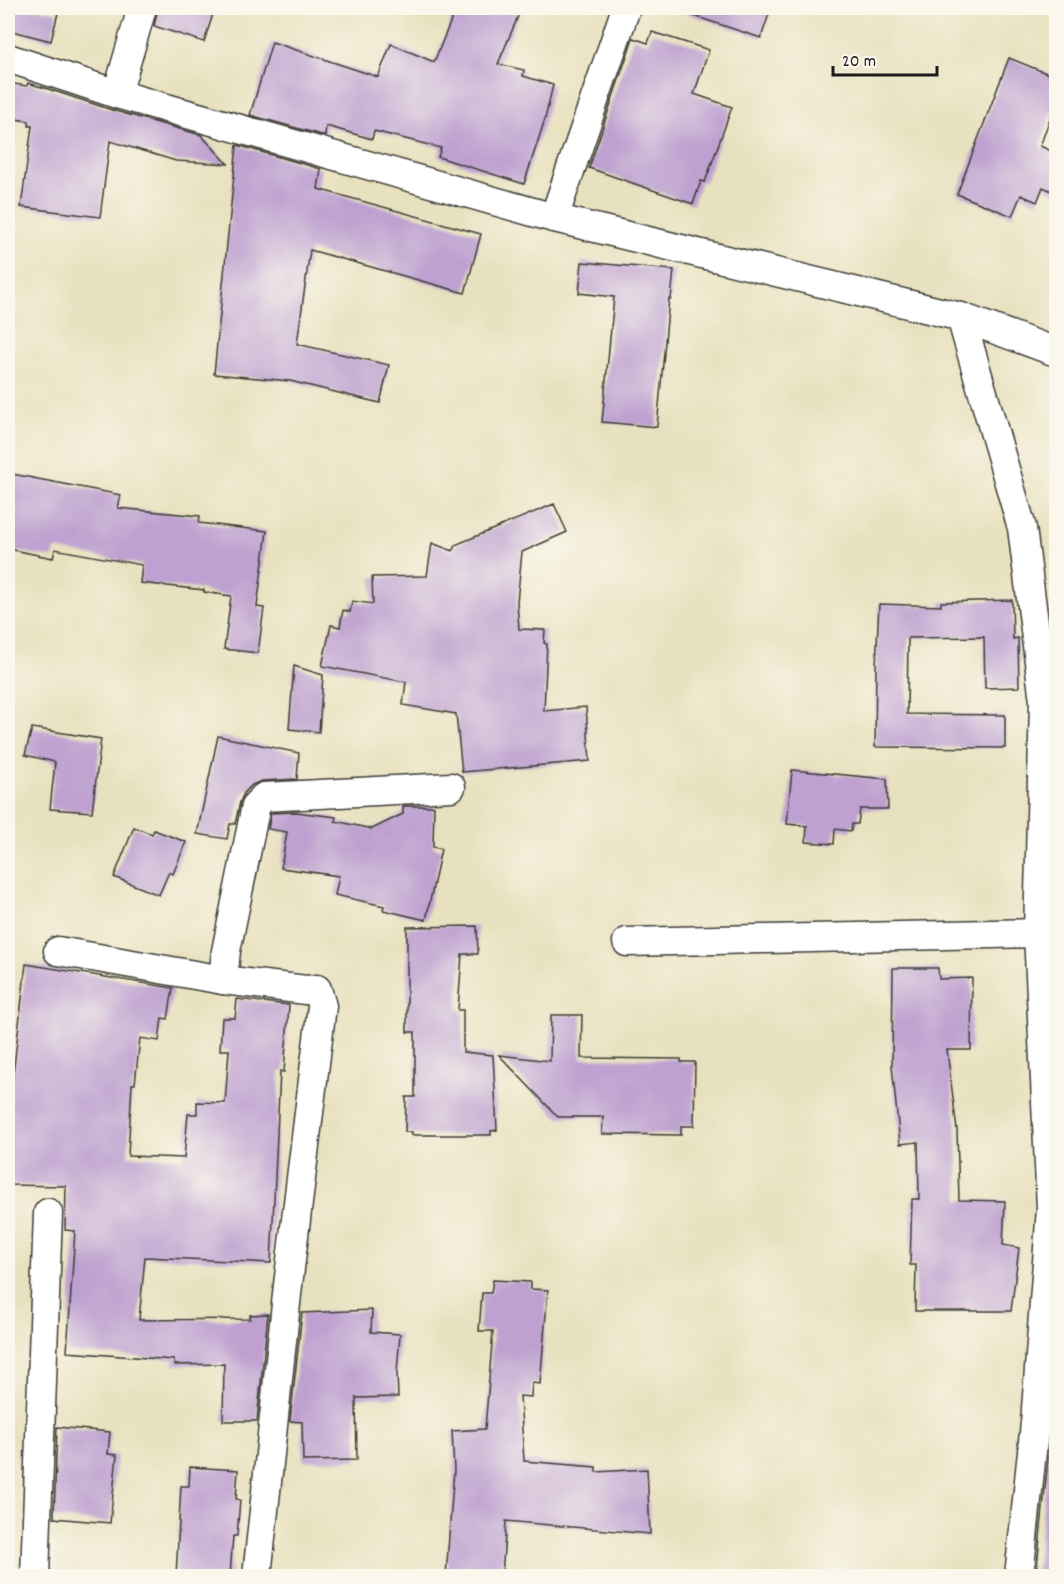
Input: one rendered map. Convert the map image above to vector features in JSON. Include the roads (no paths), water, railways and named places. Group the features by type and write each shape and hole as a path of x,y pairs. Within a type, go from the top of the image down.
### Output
{"street":[{"path":"117,94 142,8"},
{"path":"554,218 626,8"},
{"path":"8,58 117,94 554,218 961,317 1056,352"},
{"path":"961,317 1022,528 1044,702 1038,933 1051,1208 1035,1423 1019,1576"},
{"path":"223,980 226,951 256,805 264,797 451,787"},
{"path":"627,942 1038,933"},
{"path":"58,951 223,980 306,990 317,989 322,1006 287,1297 257,1576"},
{"path":"34,1576 48,1213"}]}
